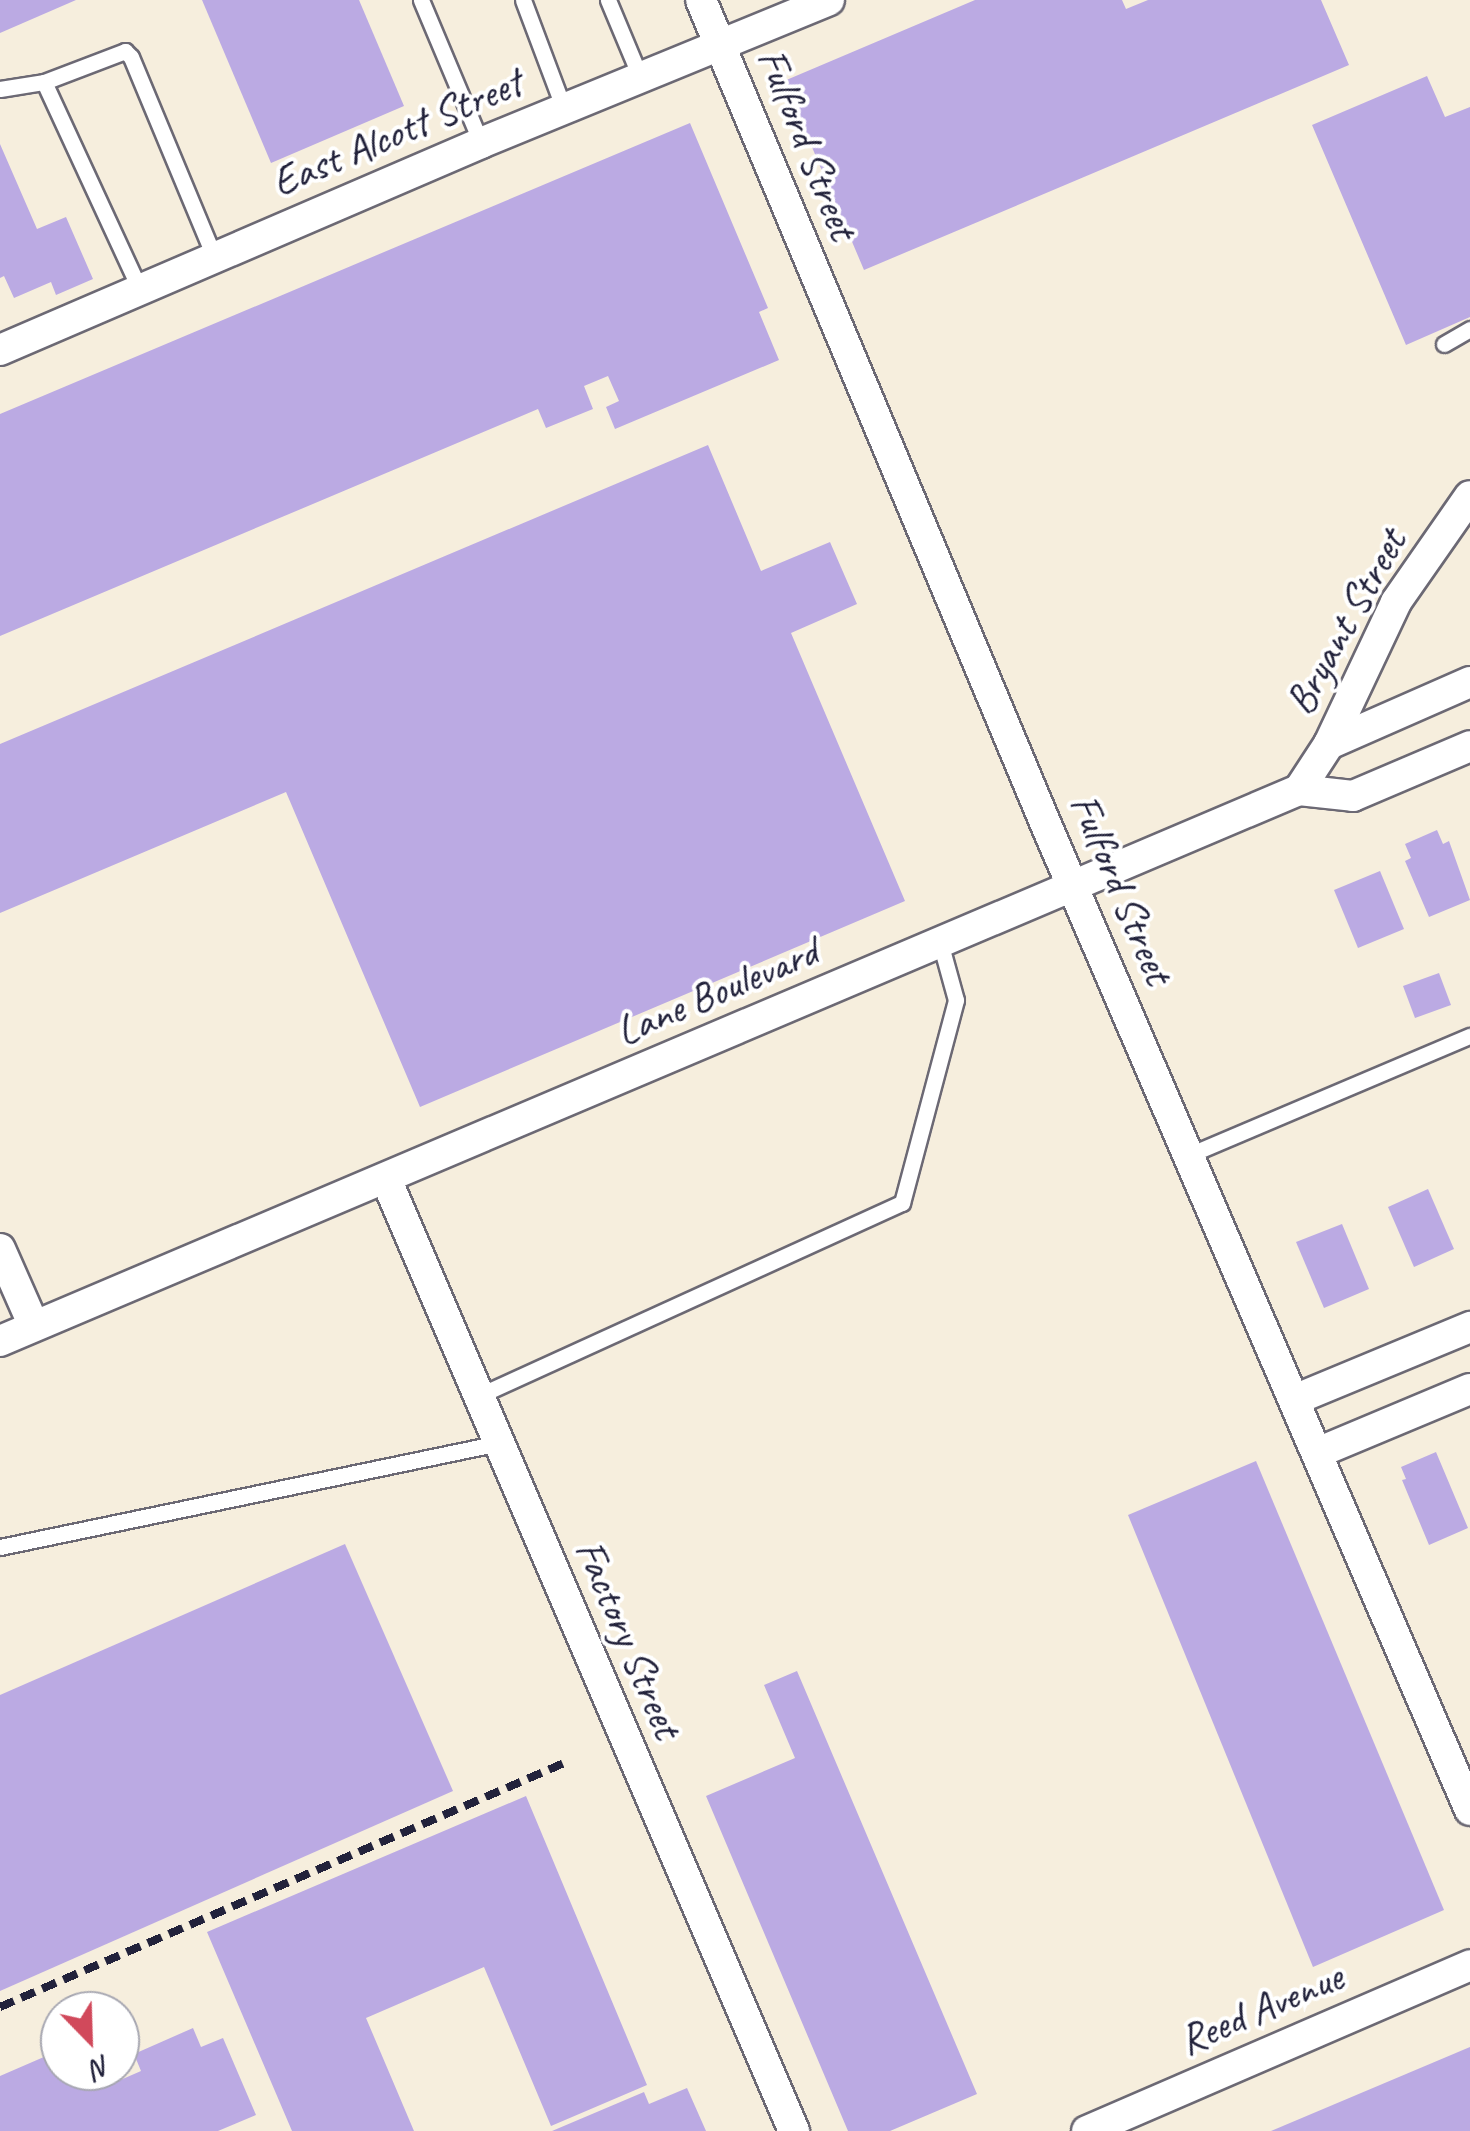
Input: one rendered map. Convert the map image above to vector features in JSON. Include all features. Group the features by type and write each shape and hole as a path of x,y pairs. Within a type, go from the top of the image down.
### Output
{"street":[{"name":"Fulford Street","path":"702,0 842,342 1470,1810"},
{"name":"East Alcott Street","path":"0,350 481,143 829,0"},
{"name":"Bryant Street","path":"1298,790 1329,744 1396,602 1470,496"},
{"path":"1329,744 1470,682"},
{"name":"Lane Boulevard","path":"0,1341 1298,790 1353,796 1470,746"},
{"name":"Factory Street","path":"386,1180 794,2131"},
{"path":"0,1249 34,1326"},
{"path":"1294,1400 1470,1327"},
{"path":"1317,1453 1470,1389"},
{"name":"Reed Avenue","path":"1105,2127 1470,1965"}],"lane":[{"path":"422,0 481,143"},
{"path":"523,0 564,109"},
{"path":"608,0 640,80"},
{"path":"0,89 44,82 125,51 131,57 214,256"},
{"path":"44,82 139,288"},
{"path":"1444,344 1470,329"},
{"path":"478,1396 902,1203 956,1000 940,942"},
{"path":"1189,1154 1470,1036"},
{"path":"0,1547 499,1444"}],"building":[{"path":"0,0 76,0 0,33"},
{"path":"202,0 359,0 404,106 271,163"},
{"path":"975,0 1122,0 1126,9 1148,0 1321,0 1349,65 864,270 784,81"},
{"path":"1427,76 1445,117 1470,107 1470,317 1406,345 1312,125"},
{"path":"690,123 768,308 759,312 779,360 615,429 606,407 619,401 608,376 584,386 593,409 546,428 538,409 0,636 0,414"},
{"path":"0,144 37,229 66,217 93,279 56,295 51,282 14,298 4,276 0,278"},
{"path":"708,445 761,571 830,542 857,604 791,633 905,901 420,1107 286,792 0,913 0,744"},
{"path":"1437,830 1443,844 1449,841 1470,900 1429,917 1405,861 1411,858 1405,844"},
{"path":"1380,871 1404,929 1358,948 1334,890"},
{"path":"1439,973 1451,1005 1415,1018 1403,986"},
{"path":"1428,1189 1454,1249 1414,1267 1388,1207"},
{"path":"1342,1224 1369,1289 1324,1308 1296,1242"},
{"path":"1436,1452 1468,1528 1429,1545 1402,1480 1406,1479 1401,1467"},
{"path":"1256,1461 1444,1910 1313,1967 1128,1515"},
{"path":"345,1544 453,1791 0,1991 0,1695"},
{"path":"797,1671 977,2094 890,2131 848,2131 706,1796 795,1758 764,1685"},
{"path":"526,1796 647,2085 551,2126 484,1967 366,2018 414,2131 292,2131 207,1932"},
{"path":"193,2028 201,2047 223,2038 256,2115 218,2131 0,2131 0,2076 40,2059 40,2091 140,2091 140,2051"},
{"path":"1470,2047 1470,2131 1271,2131"},
{"path":"687,2088 706,2131 552,2131 644,2092 649,2104"}],"railway":[{"path":"0,2007 564,1763"}]}
